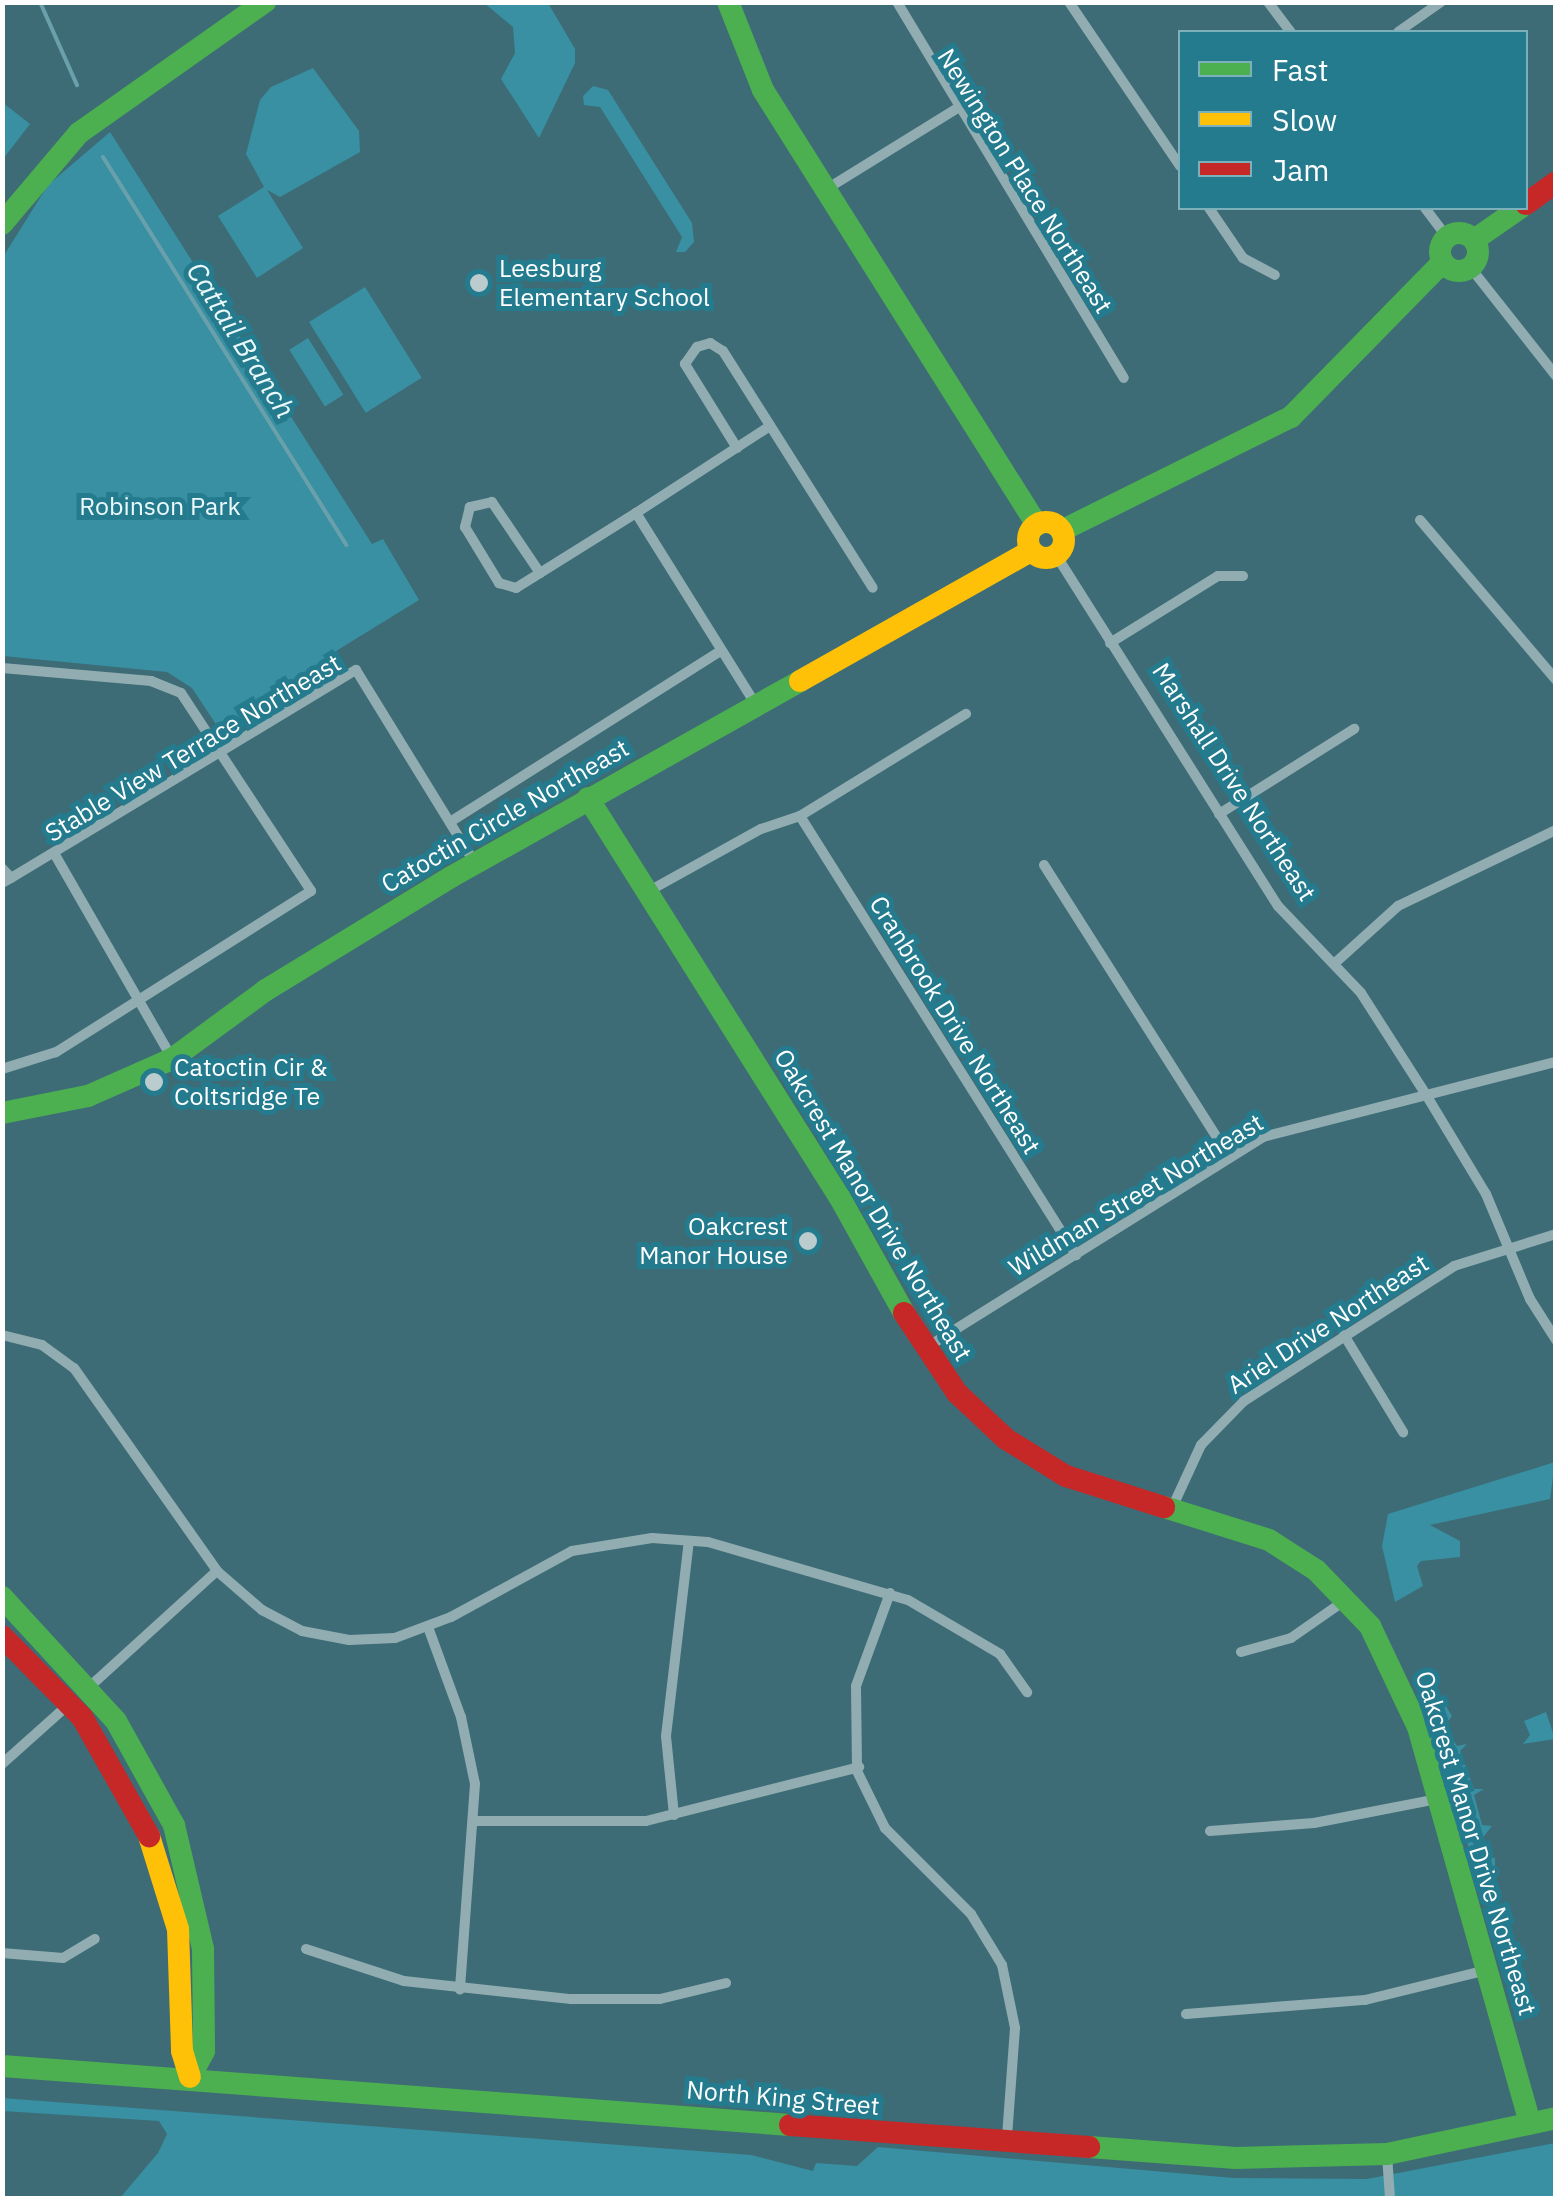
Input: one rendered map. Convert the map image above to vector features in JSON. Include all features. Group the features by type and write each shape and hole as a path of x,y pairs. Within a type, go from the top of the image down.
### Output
{"street":[{"path":"2,224 36,175 79,134 265,2"},
{"path":"728,2 763,90 1037,525"},
{"name":"Newington Place Northeast","path":"897,2 956,108 1124,378"},
{"path":"1268,2 1289,30"},
{"path":"1401,30 1441,2"},
{"path":"1072,3 1178,163"},
{"path":"825,190 956,108"},
{"path":"1528,202 1556,182"},
{"path":"1209,210 1242,258 1275,275"},
{"path":"1061,531 1291,417 1330,384 1384,316 1443,262 1447,237 1427,210"},
{"path":"1474,240 1517,210"},
{"path":"1443,262 1456,271 1470,268 1478,254 1474,240 1461,233 1447,237"},
{"path":"1470,268 1556,376"},
{"path":"736,448 685,364 697,346 710,343 724,351 873,588"},
{"path":"540,573 492,502 470,506 466,528 498,582 516,588 540,573 636,513 770,426"},
{"path":"636,513 757,708"},
{"path":"1420,520 1556,680"},
{"path":"1050,523 1061,531 1063,547 1056,556 1043,558 1031,550 1028,536 1037,525 1050,523"},
{"name":"Catoctin Circle Northeast","path":"2,1113 88,1096 172,1059 266,990 475,862 757,708 1031,550"},
{"name":"Marshall Drive Northeast","path":"1056,556 1278,906 1334,963 1425,1093 1486,1194 1556,1340"},
{"path":"1110,643 1218,576 1243,576"},
{"path":"450,822 721,651"},
{"path":"2,668 172,687 190,701 311,891 140,1002 36,1062 2,1069"},
{"name":"Stable View Terrace Northeast","path":"2,868 7,881 356,670 475,862"},
{"path":"648,892 761,828 800,816 966,714"},
{"path":"1219,814 1354,729"},
{"name":"Oakcrest Manor Drive Northeast","path":"588,798 840,1198 924,1349 979,1416 1042,1464 1107,1492 1172,1508 1269,1540 1348,1598 1397,1672 1438,1798 1530,2124"},
{"name":"Cranbrook Drive Northeast","path":"800,816 1076,1255"},
{"path":"1334,963 1398,906 1556,830"},
{"path":"54,854 172,1059"},
{"path":"1044,865 1228,1157"},
{"name":"Wildman Street Northeast","path":"924,1349 1228,1157 1287,1127 1556,1062"},
{"name":"Ariel Drive Northeast","path":"1172,1508 1201,1445 1221,1420 1344,1335 1454,1266 1508,1245 1556,1234"},
{"path":"2,1335 42,1345 74,1368 218,1570 262,1610 324,1637 374,1640 428,1628 572,1551 652,1538 741,1549 890,1593 1000,1654 1027,1692"},
{"path":"1344,1335 1403,1432"},
{"path":"674,1816 666,1736 689,1541"},
{"path":"2,1764 218,1570"},
{"path":"890,1593 856,1686 859,1768 885,1828 971,1914 1002,1965 1015,2028 1007,2144"},
{"path":"2,1598 88,1688 160,1793 199,1911 204,2051 190,2077"},
{"path":"1241,1652 1291,1638 1348,1598"},
{"path":"428,1628 469,1748 475,1821 460,1988"},
{"path":"2,1636 69,1704 116,1765 162,1864 178,1929 182,2051 190,2077"},
{"path":"475,1821 592,1825 674,1816 859,1768"},
{"path":"1210,1831 1314,1823 1438,1798"},
{"path":"2,1954 63,1958 95,1939"},
{"path":"306,1949 382,1976 460,1988 628,2001 726,1982"},
{"path":"1186,2014 1351,2002 1488,1970"},
{"name":"North King Street","path":"2,2066 190,2077 1007,2144 1236,2158 1387,2154 1556,2118"},
{"path":"1387,2154 1390,2198"}],"green space":[{"path":"484,3 548,3 575,49 575,63 539,138 501,79 515,53 513,27"},
{"path":"313,68 359,131 360,152 280,197 267,190 303,248 257,278 218,216 264,187 246,154 260,100 271,87"},
{"path":"593,86 608,90 692,223 694,242 685,252 676,252 682,237 600,107 584,105 583,96"},
{"path":"2,102 30,124 3,159 2,159"},
{"name":"Robinson Park","path":"110,132 372,544 383,539 419,600 328,656 333,671 223,735 192,688 167,672 3,656 3,257 48,185"},
{"path":"365,287 422,378 366,413 309,322"},
{"path":"308,338 344,395 325,406 289,350"},
{"path":"1555,1462 1550,1499 1430,1525 1460,1541 1460,1557 1421,1561 1417,1566 1423,1586 1395,1602 1382,1546 1388,1514"},
{"path":"1434,1702 1444,1703 1452,1716 1444,1726 1457,1746 1467,1744 1460,1751 1474,1789 1484,1789 1474,1795 1482,1825 1492,1826 1484,1836 1485,1856 1495,1858 1495,1877 1488,1884 1477,1876 1428,1711"},
{"path":"1546,1712 1555,1739 1523,1744 1530,1735 1524,1721"},
{"path":"2,2098 751,2155 813,2171 816,2163 857,2166 878,2147 1234,2178 1367,2179 1555,2143 1555,2198 120,2198 158,2153 167,2134 159,2121 3,2111"}],"waterway":[{"name":"Cattail Branch","path":"40,2 77,85"},
{"name":"Cattail Branch","path":"103,157 346,545"}],"traffic: fast":[{"path":"2,224 79,133 265,2"},
{"path":"728,2 763,90 1037,525"},
{"path":"1474,240 1517,210"},
{"path":"1459,233 1472,239 1478,252 1472,265 1459,271 1446,265 1440,252 1446,239 1459,233"},
{"path":"1061,531 1291,417 1443,262"},
{"path":"2,1113 88,1096 172,1059 266,990 451,877 800,681"},
{"path":"588,798 840,1198 904,1313"},
{"path":"1164,1507 1269,1540 1316,1570 1370,1626 1418,1727 1530,2124"},
{"path":"2,1597 116,1721 174,1825 203,1949 204,2051 190,2077"},
{"path":"2,2066 790,2125"},
{"path":"1089,2147 1236,2158 1387,2154 1556,2118"}],"traffic: slow":[{"path":"1046,522 1059,527 1064,540 1059,553 1046,558 1033,553 1028,540 1033,527 1046,522"},
{"path":"800,681 1031,551"},
{"path":"149,1836 178,1929 182,2051 190,2077"}],"traffic: jam":[{"path":"1528,203 1556,182"},
{"path":"904,1313 957,1393 1006,1439 1066,1476 1164,1507"},
{"path":"2,1636 82,1717 149,1836"},
{"path":"790,2125 1089,2147"}],"place":[{"name":"Leesburg Elementary School","path":"479,283"},
{"name":"Catoctin Cir & Coltsridge Te","path":"154,1082"},
{"name":"Oakcrest Manor House","path":"808,1241"}]}
